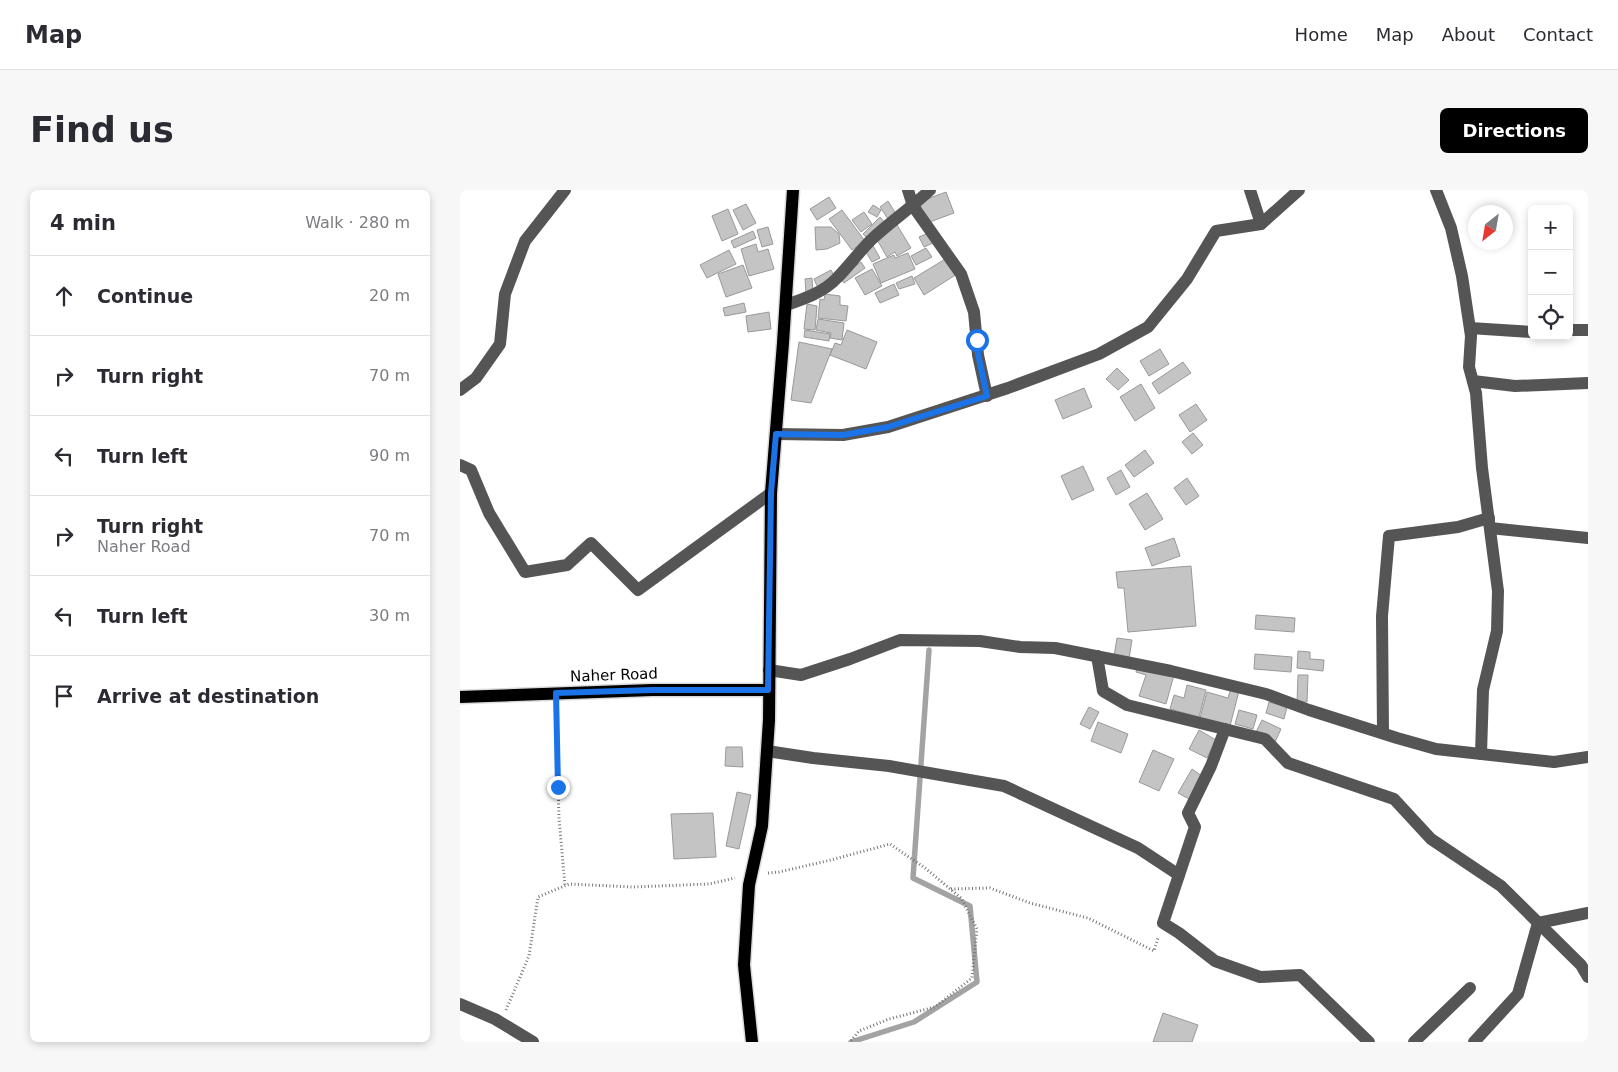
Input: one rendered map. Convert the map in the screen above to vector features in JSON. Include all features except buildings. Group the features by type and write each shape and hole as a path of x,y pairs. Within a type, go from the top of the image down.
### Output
{"main road":[{"path":"752,1042 744,965 749,885 762,826 769,720 771,493 793,190"},
{"name":"Naher Road","path":"460,696 652,690 768,690"}],"street":[{"path":"460,390 476,378 500,344 505,294 526,241 565,190"},
{"path":"908,190 913,206 961,274 974,312 978,354 987,396"},
{"path":"786,305 806,298 836,280 870,242 930,190"},
{"path":"1250,190 1261,224"},
{"path":"776,434 843,435 888,427 987,396 1098,354 1148,327 1187,279 1216,231 1261,224 1299,190"},
{"path":"1436,190 1451,228 1462,276 1471,336 1469,367 1476,393 1482,468 1498,591 1497,631 1483,690 1481,754"},
{"path":"1470,328 1528,332"},
{"path":"1573,330 1588,330"},
{"path":"1473,381 1516,386 1588,383"},
{"path":"460,465 471,470 489,513 525,572 567,565 590,543 638,590 771,493"},
{"path":"1383,733 1382,616 1389,536 1489,523 1588,538"},
{"path":"769,670 801,675 850,660 900,640 980,641 1020,647 1056,648 1171,671 1266,694 1309,710 1436,748 1554,762 1588,757"},
{"path":"1097,656 1103,691 1127,705 1265,739 1288,763 1394,799 1431,839 1501,886 1580,965 1588,977"},
{"path":"1225,729 1211,766 1188,812 1195,827 1163,923 1215,961 1260,977 1300,975 1369,1042"},
{"path":"767,751 889,766 1004,786 1138,848 1179,875"},
{"path":"1538,923 1588,913"},
{"path":"1474,1042 1518,994 1538,923"},
{"path":"1414,1042 1470,988"},
{"path":"460,1004 501,1023 533,1042"}],"path":[{"path":"556,693 558,818 565,886"},
{"path":"501,1023 530,956 538,897 569,884 633,887 709,884 751,874 779,872 890,844 925,868 961,898 977,929 972,978 935,1007 890,1019 859,1031 850,1042"},
{"path":"950,889 990,888 1030,903 1088,918 1154,951 1163,923"}],"waterway":[{"path":"851,1042 914,1022 977,982 970,906 913,878 929,650"}],"route":[{"path":"558,787 556,693 652,690 768,690 771,493 776,434 843,435 888,427 987,396 977,340"}]}
